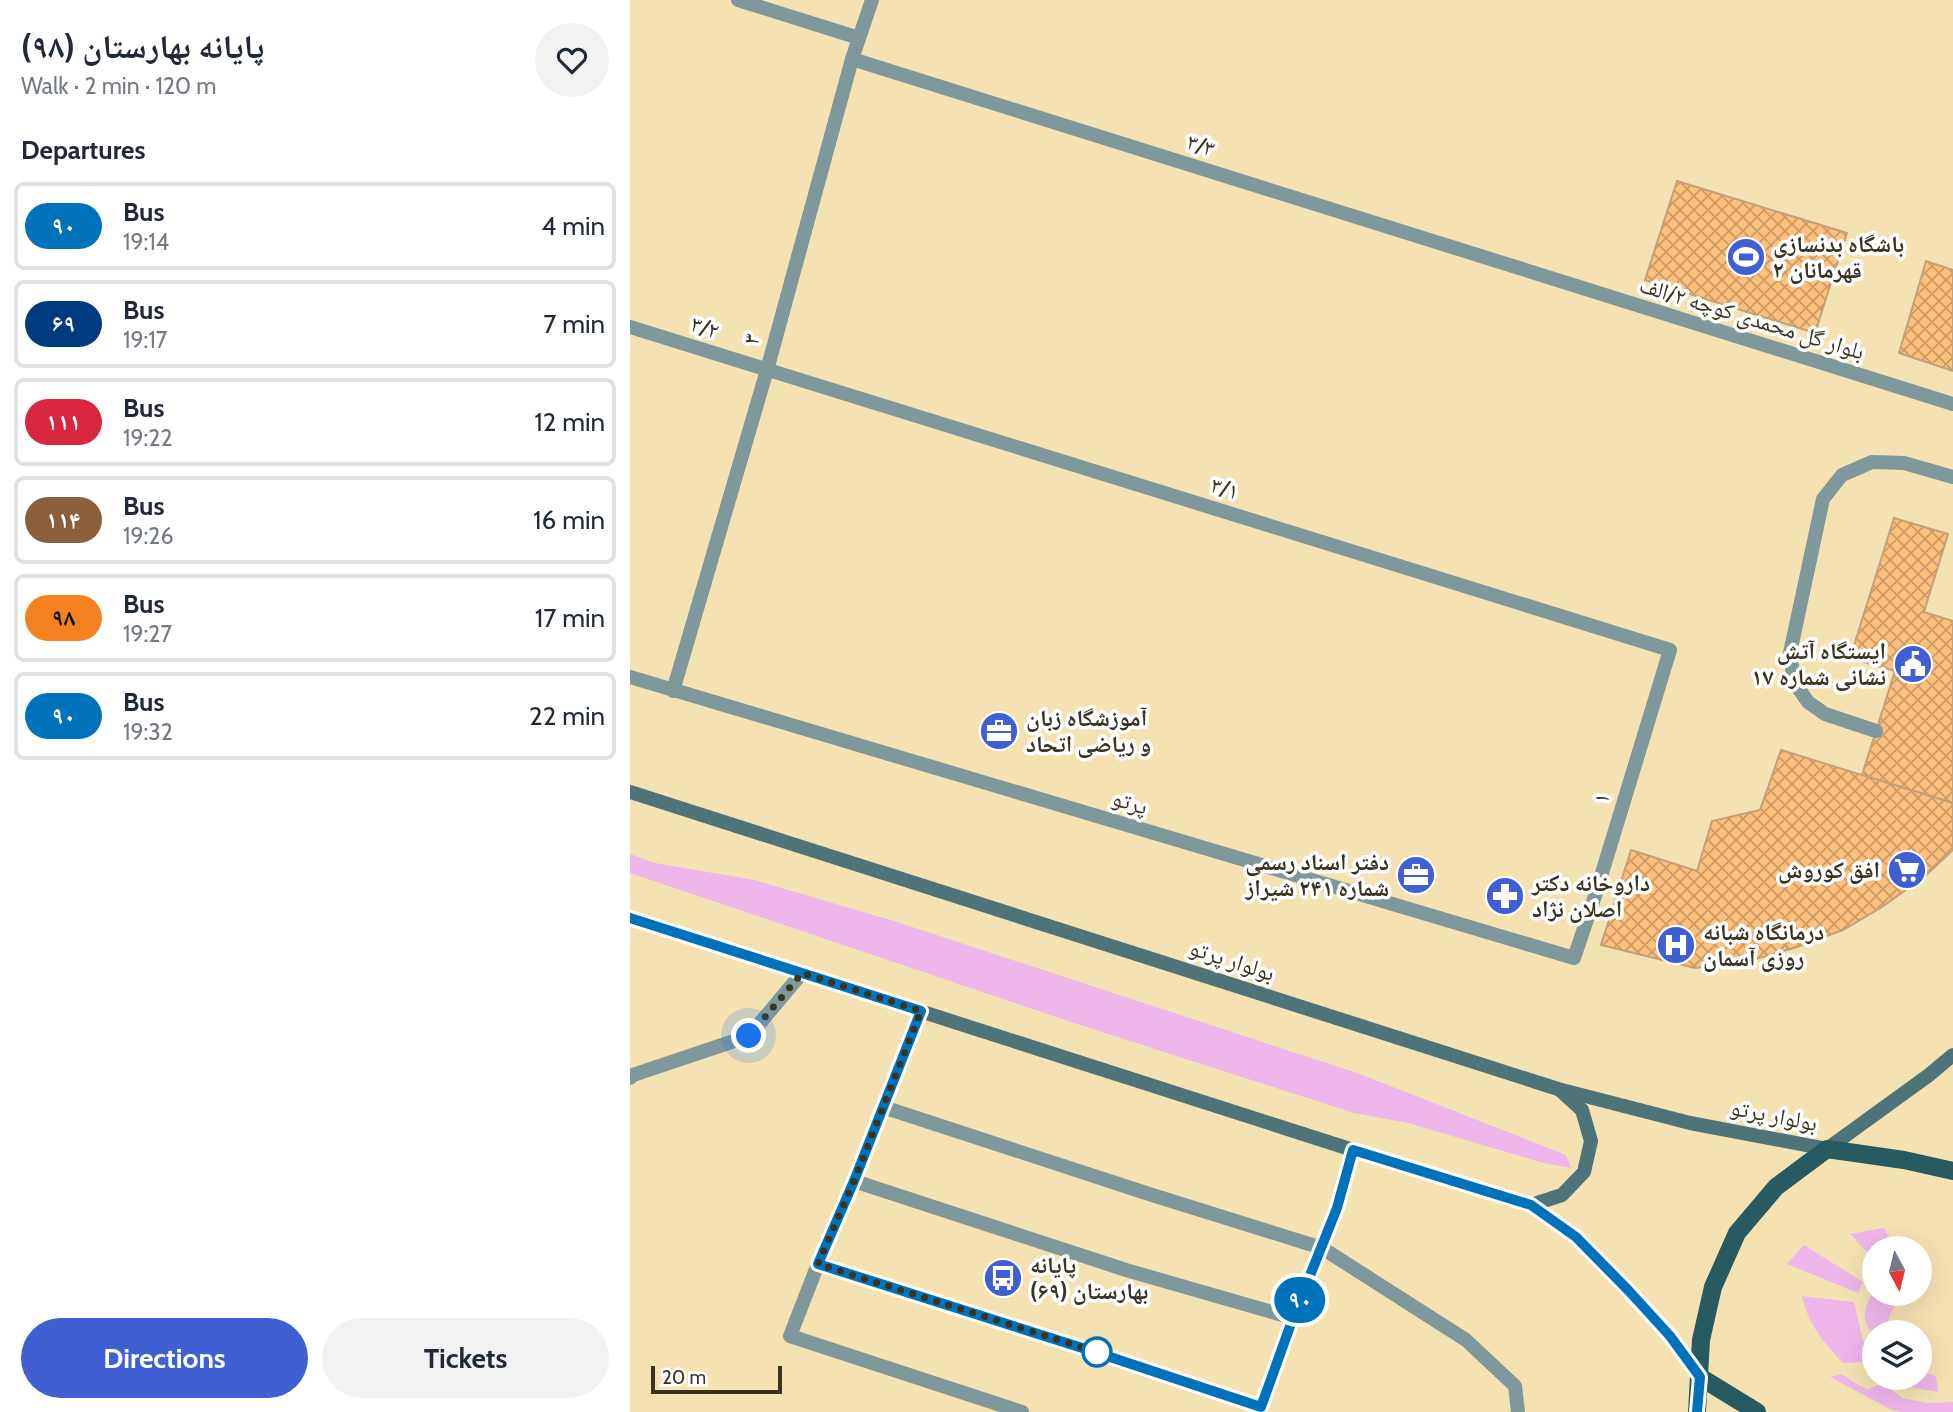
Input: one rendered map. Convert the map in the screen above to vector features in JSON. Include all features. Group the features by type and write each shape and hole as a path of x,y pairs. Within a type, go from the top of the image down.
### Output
{"main road":[{"name":"بولوار پرتو","path":"630,792 1558,1089 1690,1123 1827,1149"},
{"path":"630,918 1531,1205 1576,1237 1670,1336 1700,1377 1757,1412"},
{"path":"1697,1412 1701,1340 1713,1287 1737,1233 1776,1187 1953,1055"},
{"path":"1531,1205 1562,1195 1584,1172 1591,1141 1582,1110 1558,1089"},
{"path":"1827,1149 1904,1160 1953,1171"}],"street":[{"path":"738,0 859,38"},
{"name":"۳","path":"673,691 852,59 872,0"},
{"name":"۳/۳","path":"852,59 1537,275"},
{"name":"بلوار گل محمدی کوچه ۲/الف","path":"1537,275 1953,404"},
{"name":"۳/۲","path":"630,327 766,370"},
{"name":"۳/۱","path":"766,370 1670,650"},
{"path":"1876,731 1825,714 1808,702 1794,682 1790,653 1823,499 1842,475 1872,462 1904,463 1953,477"},
{"name":"۱","path":"1574,958 1670,650"},
{"name":"پرتو","path":"630,677 1574,958"},
{"path":"630,1078 749,1036 802,973"},
{"path":"921,1011 790,1336 1022,1412"},
{"path":"883,1107 1322,1248 1466,1340 1515,1386 1518,1412"},
{"path":"818,1264 1095,1352 1260,1410 1337,1208 1353,1150"},
{"path":"854,1181 1126,1270 1293,1318"}],"shaded area":[{"path":"630,854 655,863 754,880 897,922 1360,1074 1566,1155 1571,1168 1544,1163 1408,1123 1354,1113 1071,1022 630,873"},
{"path":"1884,1228 1888,1236 1862,1236 1862,1246 1850,1234"},
{"path":"1804,1245 1862,1281 1862,1284 1858,1293 1787,1264"},
{"path":"1802,1296 1854,1302 1862,1337 1862,1362 1843,1363 1829,1348 1808,1315"},
{"path":"1866,1306 1895,1306 1889,1320 1865,1320"},
{"path":"1841,1374 1862,1387 1862,1390 1891,1390 1902,1398 1927,1403 1953,1402 1953,1412 1892,1410 1830,1377"},
{"path":"1932,1375 1936,1376 1938,1392 1926,1390 1932,1390"}],"building":[{"name":"باشگاه بدنسازی قهرمانان ۲","path":"1677,181 1847,233 1815,333 1645,280"},
{"path":"1926,261 1953,270 1953,371 1899,353"},
{"name":"ایستگاه آتش نشانی شماره ۱۷","path":"1894,518 1948,534 1924,612 1953,621 1953,803 1862,775 1895,671 1850,658"},
{"path":"1781,750 1953,803 1953,850 1924,877 1882,907 1843,930 1746,962 1695,968 1601,945 1631,850 1697,871 1712,821 1760,810"}],"bus line":[{"name":"۹۰","path":"630,918 921,1011 818,1264 1261,1407 1337,1208 1353,1150 1531,1205 1576,1237 1670,1336 1700,1377 1697,1412"}],"place":[{"name":"باشگاه بدنسازی قهرمانان ۲","path":"1746,257"},
{"name":"ایستگاه آتش نشانی شماره ۱۷","path":"1913,664"},
{"name":"آموزشگاه زبان و ریاضی اتحاد","path":"999,731"},
{"name":"افق کوروش","path":"1907,870"},
{"name":"دفتر اسناد رسمی شماره ۲۴۱ شیراز","path":"1416,875"},
{"name":"داروخانه دکتر اصلان نژاد","path":"1505,896"},
{"name":"درمانگاه شبانه روزی آسمان","path":"1676,945"},
{"name":"پایانه بهارستان (۶۹)","path":"1003,1278"}],"route":[{"path":"749,1036 802,973 921,1011 818,1264 1097,1352"}]}
